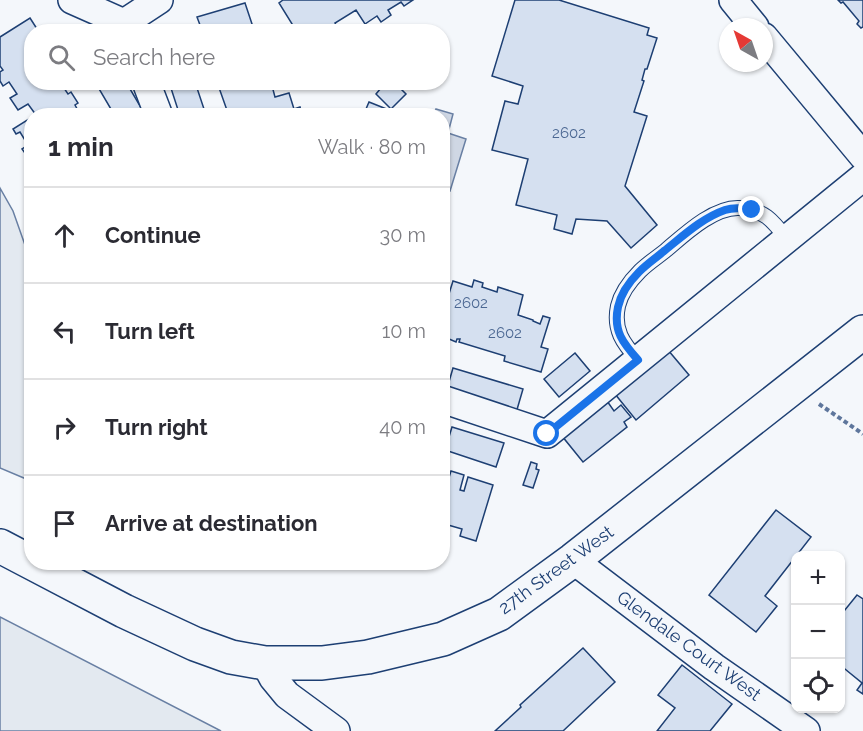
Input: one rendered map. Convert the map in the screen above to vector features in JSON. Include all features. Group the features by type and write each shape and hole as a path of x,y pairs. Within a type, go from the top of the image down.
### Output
{"street":[{"path":"72,0 120,24"},
{"path":"130,24 159,0"},
{"path":"733,0 748,18"},
{"path":"773,48 863,156"},
{"path":"149,90 156,108"},
{"path":"450,402 547,434 863,177"},
{"name":"27th Street West","path":"46,570 195,644 231,657 265,663 322,663 368,657 443,639 499,614 573,560 863,332"},
{"name":"27th Street West","path":"0,546 24,558"},
{"name":"Glendale Court West","path":"573,560 714,667 806,731"},
{"path":"265,663 287,696 336,731"}],"lane":[{"path":"638,360 623,342 618,331 618,306 624,290 640,271 692,228 711,216 737,208 764,214 772,220 787,239"}],"path":[{"path":"793,386 863,434"}],"shaded area":[{"path":"450,134 466,139 450,191"},
{"path":"0,188 13,211 24,242 24,478 0,468"},
{"path":"0,617 221,731 0,731"}],"building":[{"path":"283,0 413,0 404,6 401,2 388,10 391,15 381,22 377,16 365,24 356,10 336,24 292,24 279,3"},
{"path":"515,0 559,0 649,28 647,35 657,38 647,69 645,69 642,80 644,81 634,112 647,116 625,186 657,225 631,248 607,221 576,219 572,234 554,229 557,215 516,205 528,159 492,150 505,101 518,104 523,86 492,76"},
{"path":"838,0 863,0 863,27 857,24 859,21 843,2"},
{"path":"245,3 252,24 200,24 197,17"},
{"path":"30,18 34,24 24,24 24,90 65,90 68,94 71,92 78,103 75,105 77,108 31,108 28,104 18,110 10,98 17,94 9,82 3,86 0,81 0,72 3,70 0,66 0,37"},
{"path":"100,90 131,90 141,108 110,108"},
{"path":"172,90 198,90 204,108 177,108"},
{"path":"220,90 273,90 275,97 289,93 294,108 226,108"},
{"path":"379,90 402,90 406,94 390,108 376,94"},
{"path":"369,102 384,108 366,108"},
{"path":"24,122 24,138 20,132 16,134 13,129"},
{"path":"474,280 483,283 482,287 497,292 498,287 523,295 518,315 540,324 543,316 550,318 541,347 548,349 541,372 504,361 505,356 459,342 460,339 456,342 450,339 450,291 453,281 472,287"},
{"path":"668,350 689,375 636,420 615,394"},
{"path":"575,353 590,371 559,397 544,379"},
{"path":"453,368 523,389 516,413 450,393"},
{"path":"607,401 614,411 621,405 631,417 624,422 627,427 583,462 562,436"},
{"path":"452,427 504,443 496,467 450,452"},
{"path":"531,462 537,464 536,469 539,470 533,488 523,485"},
{"path":"451,471 464,475 460,490 464,491 468,477 493,485 476,541 460,536 462,529 450,526"},
{"path":"776,510 811,537 800,551 791,551 791,563 765,596 777,606 756,632 709,595"},
{"path":"857,595 863,599 863,694 857,690 862,683 845,669 845,610"},
{"path":"583,648 615,682 563,731 495,731 521,707 520,705"},
{"path":"682,665 732,704 710,731 657,731 675,708 658,695"}],"route":[{"path":"547,434 638,360 623,342 618,331 617,318 618,306 624,290 640,271 692,228 711,216 737,208 752,210"}]}
